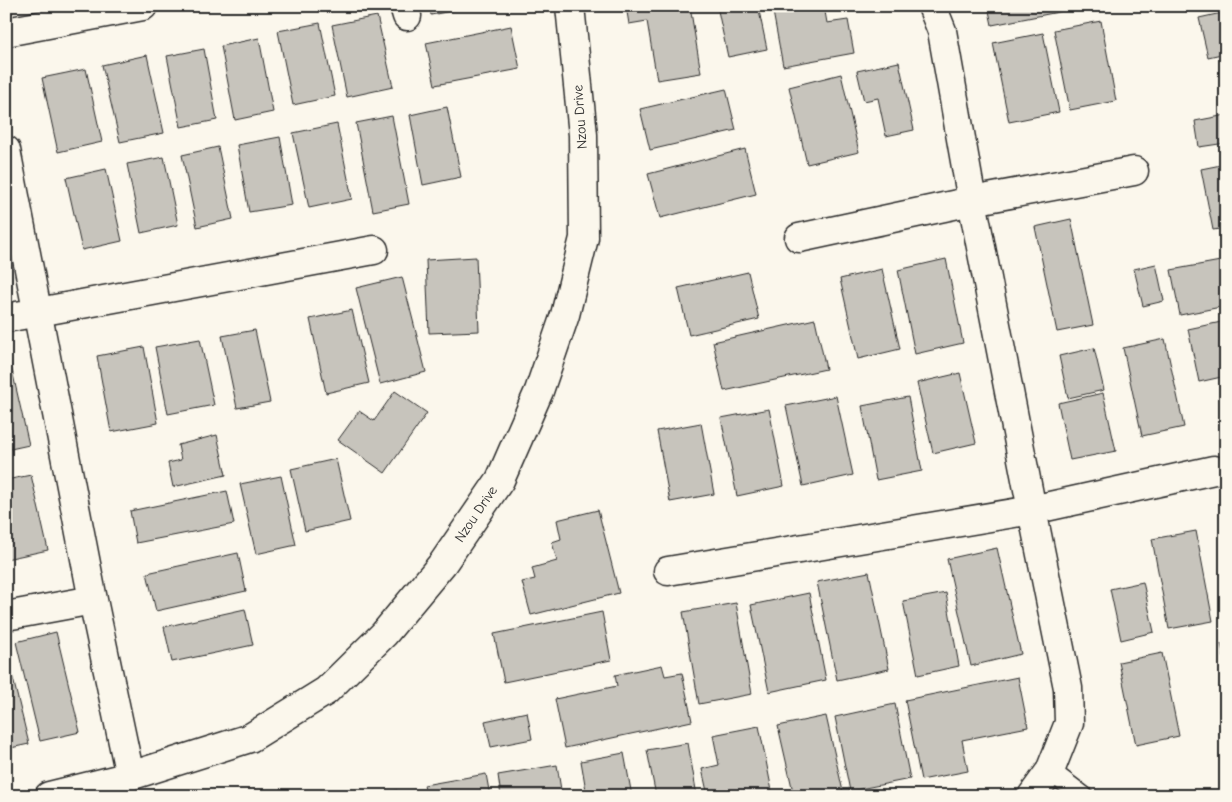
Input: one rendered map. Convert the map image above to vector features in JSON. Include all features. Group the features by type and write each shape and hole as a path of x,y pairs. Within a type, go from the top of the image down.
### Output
{"street":[{"path":"6,32 143,6"},
{"name":"Nzou Drive","path":"49,796 130,776 250,738 326,691 384,634 443,563 500,480 539,390 565,315 584,238 583,135 570,6"},
{"path":"932,6 942,30 972,201 1068,688 1069,723 1050,771 1032,796"},
{"path":"6,150 93,600 130,776"},
{"path":"799,238 972,201 1134,171"},
{"path":"6,318 374,250"},
{"path":"668,571 1032,510 1214,470"},
{"path":"6,616 93,600"}],"lane":[{"path":"1050,771 1084,796"}],"building":[{"path":"429,6 471,6 471,7 431,15"},
{"path":"626,6 690,6 701,73 657,80 647,21 629,24"},
{"path":"717,6 758,6 767,49 728,57"},
{"path":"772,6 824,6 827,23 848,20 854,53 783,66"},
{"path":"988,6 1089,6 992,25"},
{"path":"1226,12 1226,53 1208,57 1199,18"},
{"path":"377,16 393,87 347,97 332,25"},
{"path":"1101,21 1116,101 1070,110 1054,30"},
{"path":"320,23 335,96 293,105 278,31"},
{"path":"511,26 520,69 435,85 426,43"},
{"path":"1043,33 1059,112 1009,122 993,43"},
{"path":"259,38 273,112 235,120 221,46"},
{"path":"204,49 217,120 181,127 167,56"},
{"path":"147,55 164,133 120,142 102,65"},
{"path":"899,62 914,130 886,136 878,98 864,101 857,71"},
{"path":"86,69 102,142 58,152 42,78"},
{"path":"841,74 859,152 807,164 789,87"},
{"path":"726,89 736,130 650,150 640,109"},
{"path":"447,107 461,177 423,185 410,115"},
{"path":"1226,115 1226,143 1199,147 1195,121"},
{"path":"392,116 409,204 373,211 356,123"},
{"path":"337,124 352,199 309,208 293,133"},
{"path":"280,137 292,205 249,212 237,145"},
{"path":"218,147 233,219 197,227 182,155"},
{"path":"745,149 756,194 660,218 648,174"},
{"path":"164,157 178,225 141,233 127,164"},
{"path":"1226,164 1226,228 1213,230 1201,169"},
{"path":"106,169 122,241 82,250 66,178"},
{"path":"1071,219 1093,325 1057,332 1035,227"},
{"path":"476,257 479,331 429,333 426,260"},
{"path":"946,259 963,343 915,354 898,270"},
{"path":"1226,260 1226,306 1180,315 1171,270"},
{"path":"1156,264 1164,301 1143,306 1134,269"},
{"path":"882,269 900,349 858,359 840,279"},
{"path":"748,272 759,319 689,335 678,288"},
{"path":"402,277 426,372 380,384 356,288"},
{"path":"352,310 369,383 326,393 310,319"},
{"path":"815,319 826,369 724,391 713,342"},
{"path":"1226,321 1226,376 1199,382 1188,329"},
{"path":"255,330 270,402 237,408 222,336"},
{"path":"200,339 214,405 168,414 155,347"},
{"path":"1165,339 1184,427 1142,436 1123,348"},
{"path":"144,347 158,423 111,432 97,356"},
{"path":"1094,348 1104,390 1068,398 1059,356"},
{"path":"6,357 9,357 29,445 6,450"},
{"path":"960,373 976,443 933,453 917,383"},
{"path":"395,391 427,413 385,473 338,440 359,411 374,421"},
{"path":"1103,393 1116,451 1070,460 1058,403"},
{"path":"836,396 853,475 803,486 786,406"},
{"path":"908,397 922,471 876,480 862,406"},
{"path":"769,409 784,486 737,496 721,418"},
{"path":"701,423 714,494 670,502 657,431"},
{"path":"217,435 226,475 173,487 168,463 181,460 178,445"},
{"path":"336,459 350,521 305,531 291,469"},
{"path":"31,475 48,550 6,559 6,480"},
{"path":"281,476 296,545 256,554 240,484"},
{"path":"227,491 234,524 136,543 130,511"},
{"path":"598,510 619,593 531,615 522,582 535,579 532,568 557,561 552,542 561,539 557,520"},
{"path":"1196,531 1213,621 1169,629 1152,539"},
{"path":"997,548 1021,654 971,666 947,559"},
{"path":"238,553 246,591 156,611 147,573"},
{"path":"869,572 889,669 837,680 817,582"},
{"path":"1143,582 1154,632 1121,640 1110,589"},
{"path":"809,593 826,680 769,692 751,605"},
{"path":"946,593 959,666 918,675 903,601"},
{"path":"736,603 752,694 699,704 683,612"},
{"path":"245,609 253,645 172,662 164,627"},
{"path":"602,612 611,660 504,682 494,634"},
{"path":"56,632 80,732 40,741 16,642"},
{"path":"1226,643 1226,666 1221,644"},
{"path":"6,650 29,744 6,749"},
{"path":"1162,653 1179,736 1136,745 1119,662"},
{"path":"662,665 665,676 682,673 692,721 565,748 555,699 617,686 615,675"},
{"path":"1018,677 1028,727 962,740 968,771 921,780 905,700"},
{"path":"895,704 910,779 850,791 835,717"},
{"path":"527,712 532,739 491,747 485,721"},
{"path":"826,716 844,796 794,796 778,726"},
{"path":"759,726 773,796 708,796 702,769 719,765 713,735"},
{"path":"688,743 697,796 656,796 647,750"},
{"path":"624,753 632,796 587,796 581,761"},
{"path":"557,765 562,796 501,796 498,775"},
{"path":"486,774 490,796 426,796 424,785"},
{"path":"397,790 398,796 370,796"}]}
